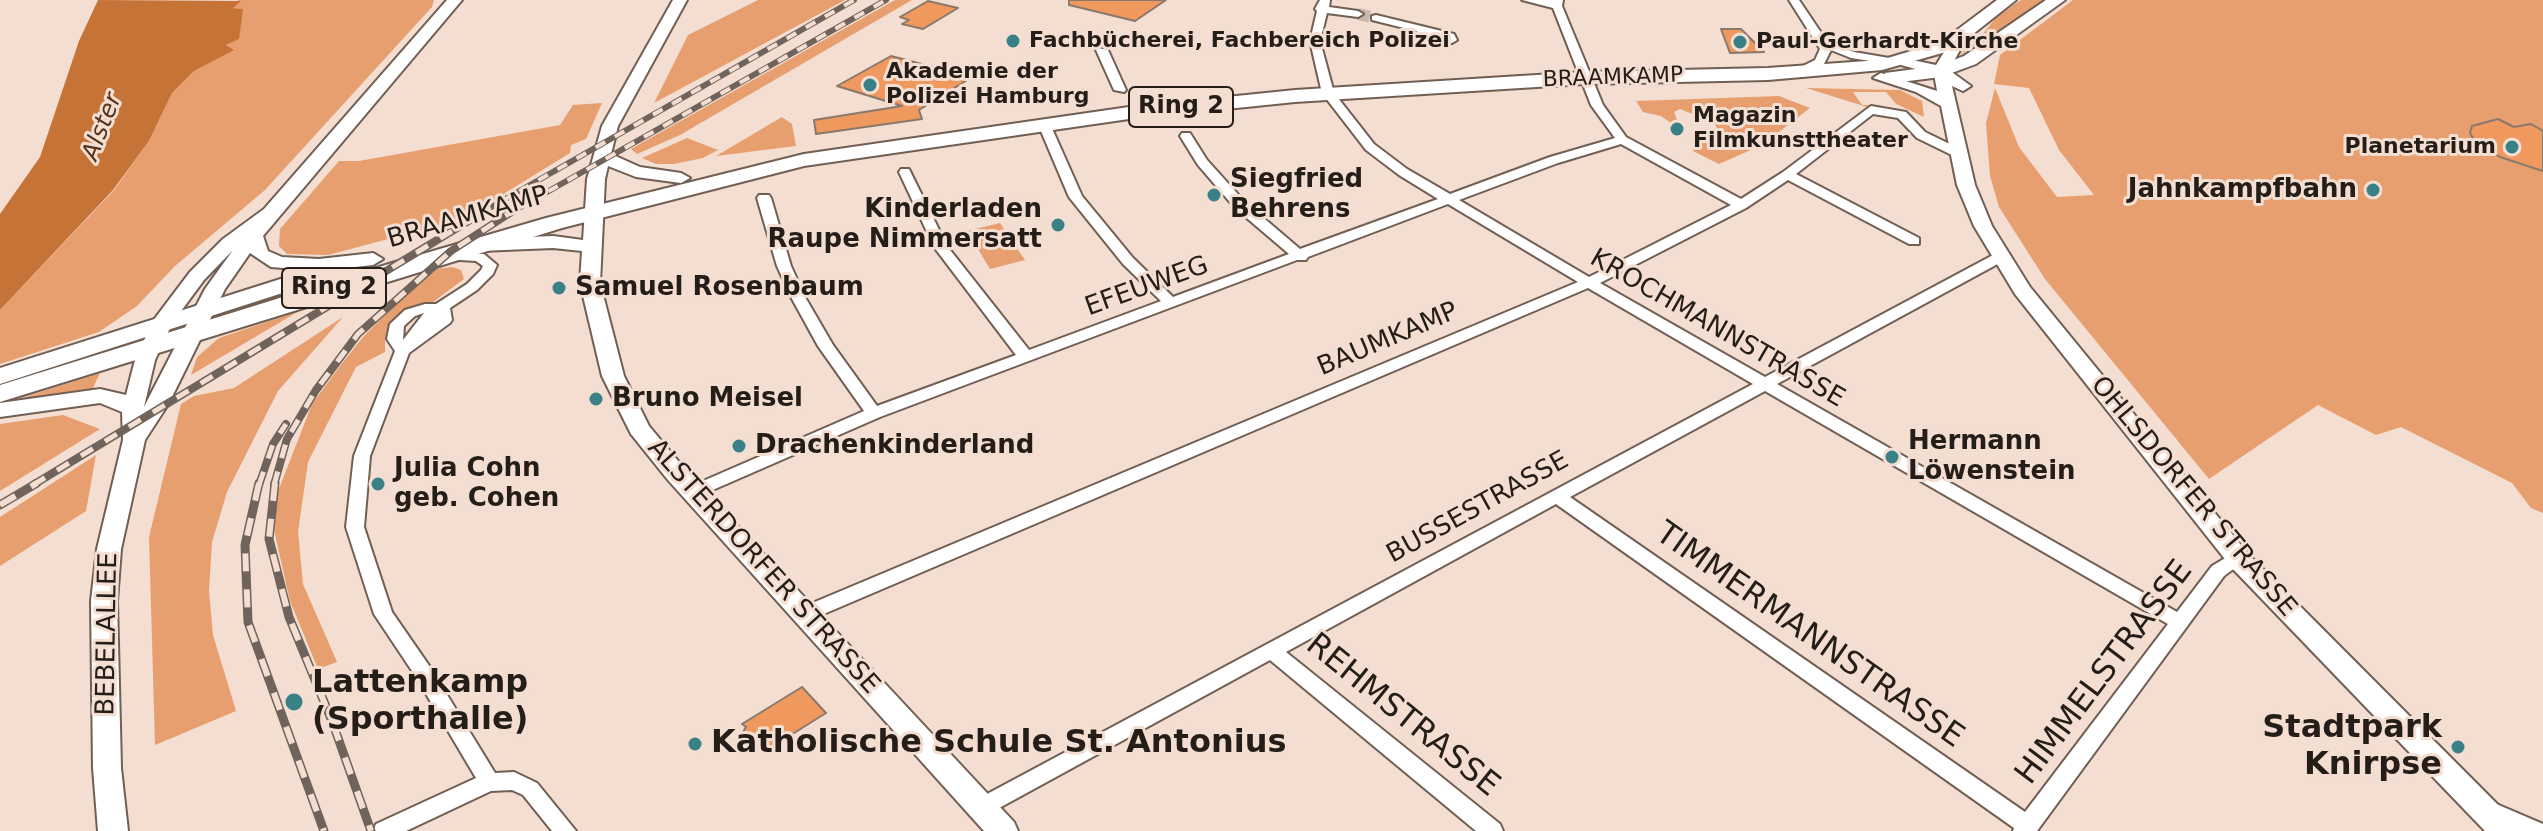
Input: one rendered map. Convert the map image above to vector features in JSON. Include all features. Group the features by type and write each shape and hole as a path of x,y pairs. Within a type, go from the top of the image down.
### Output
{"main road":[{"name":"BRAAMKAMP","path":"1768,74 1898,62 1932,52 1959,39 2008,0"},
{"name":"Ring 2","path":"1941,71 1979,55 2057,0"},
{"name":"BRAAMKAMP","path":"151,345 480,245 681,178 725,170 756,170 1044,124 1124,100 1390,93 1458,84 1585,78 1768,74 1881,78 1941,71"},
{"name":"BRAAMKAMP","path":"163,321 373,259 597,205 721,183 756,170"},
{"name":"Ring 2","path":"0,376 163,321"},
{"name":"Ring 2","path":"0,394 151,345"}],"street":[{"name":"BEBELALLEE","path":"134,440 158,403 204,308 270,213 455,0"},
{"name":"ALSTERDORFER STRASSE","path":"680,0 610,126 596,179 597,205 590,283 613,376 639,429 1003,831"},
{"path":"1337,9 1347,0"},
{"path":"1527,0 1557,3 1597,105 1622,140 1741,205"},
{"path":"1794,0 1824,43 1826,56 1803,70"},
{"name":"KROCHMANNSTRASSE","path":"1358,14 1322,4 1315,41 1328,93 1370,147 1448,200 1589,283 2180,622"},
{"path":"1376,18 1420,29"},
{"path":"1941,71 1959,39"},
{"path":"1824,43 1858,57 1941,71 1963,86"},
{"path":"1102,50 1124,100"},
{"name":"OHLSDORFER STRASSE","path":"1950,111 1962,99 1969,68 1979,55"},
{"name":"OHLSDORFER STRASSE","path":"1941,71 1966,185 2000,257 2024,293 2241,562 2504,831"},
{"path":"1881,78 1922,89 1950,111"},
{"name":"BAUMKAMP","path":"805,614 1589,283 1741,205 1787,175 1874,109 1902,115 1921,135 1960,154"},
{"path":"1044,124 1076,197 1128,261 1172,304"},
{"path":"1186,136 1202,162 1240,205 1301,257"},
{"name":"EFEUWEG","path":"693,492 874,413 1301,257 1554,160 1622,140"},
{"path":"603,157 636,172 681,178"},
{"path":"905,172 941,247 1026,357"},
{"path":"1787,175 1914,241"},
{"path":"764,198 784,266 798,297 826,346 874,413"},
{"name":"BEBELALLEE","path":"113,831 107,768 104,601 109,549 134,440 133,409 151,345 163,321 210,262 270,213"},
{"path":"254,237 260,254 278,263 319,265 373,259"},
{"path":"480,245 553,242 591,246"},
{"path":"403,350 394,339 401,319 420,309 439,308 480,280 490,265 479,257 440,256"},
{"name":"BUSSESTRASSE","path":"982,807 2000,257"},
{"path":"439,308 447,314 441,325 403,350 362,456 355,527 383,614 423,672 489,782"},
{"path":"0,410 100,396 119,400 133,409"},
{"name":"TIMMERMANNSTRASSE","path":"1555,495 2026,828"},
{"name":"HIMMELSTRASSE","path":"2026,828 2218,571 2227,564 2241,562"},
{"name":"REHMSTRASSE","path":"1272,651 1492,831"},
{"path":"384,831 489,782 514,781 530,789 565,831"},
{"path":"2478,804 2537,831"}],"shaded area":[{"path":"236,0 434,0 432,7 265,190 175,266 137,306 99,332 0,364 0,310 114,190 149,141 172,93 194,71 232,50 225,47 232,41 242,9 233,8 239,1"},
{"path":"758,0 845,0 654,103 688,35"},
{"path":"895,0 912,0 680,135 637,154 631,149"},
{"path":"2021,0 2045,0 1955,58 1979,39 1997,16"},
{"path":"2073,0 2543,0 2543,513 2531,508 2512,483 2401,427 2376,435 2318,405 2209,479 2045,279 1999,207 1990,176 1986,123 1995,88 2019,147 2057,197 2094,195 2059,150 2029,88 1994,84 2000,55"},
{"path":"1806,88 1900,90 1922,101 1924,117 1896,104 1886,92 1853,92 1862,105 1872,105 1867,107"},
{"path":"1779,96 1810,108 1762,145 1719,164 1693,151 1694,139 1700,137 1694,133 1707,139 1719,136 1715,123 1680,109 1674,112 1678,122 1671,123 1661,116 1643,112 1636,101"},
{"path":"602,103 586,139 571,145 570,153 463,219 328,255 287,254 279,246 280,229 339,161 359,161 560,125 573,105"},
{"path":"782,117 792,124 796,146 716,156"},
{"path":"687,138 718,150 703,158 674,164 656,164 642,158"},
{"path":"1000,223 1025,260 990,269 967,231"},
{"path":"452,267 461,270 464,279 433,302 408,309 391,320 385,338 385,352 356,367 308,462 298,532 303,584 337,662 318,669 290,601 274,530 277,494 312,404 340,366 363,337 406,294 437,269"},
{"path":"299,311 191,375 197,357 219,338"},
{"path":"343,317 278,391 227,492 212,542 209,591 213,635 236,711 155,745 149,537 181,404 194,396 234,388"},
{"path":"100,373 91,392 0,405"},
{"path":"63,415 100,429 0,491 0,424"},
{"path":"96,455 86,511 0,566 0,517"}],"water":[{"name":"Alster","path":"98,0 241,1 233,8 243,9 239,39 226,45 234,50 194,71 172,93 149,141 113,190 0,310 0,214 40,157 79,41"}],"building":[{"path":"1069,0 1166,0 1135,21 1069,5"},
{"path":"928,1 958,8 923,29 902,24 909,20 900,17"},
{"name":"Paul-Gerhardt-Kirche","path":"1721,29 1741,29 1764,52 1730,53"},
{"path":"891,56 972,77 919,110 922,119 816,134 814,120 902,106 837,86"},
{"name":"Planetarium","path":"2498,119 2514,127 2531,124 2543,131 2543,171 2500,157 2474,140 2470,133 2472,126"},
{"path":"802,687 826,713 767,750 764,747 743,749 737,742 746,727 742,724"}],"tunnel":[{"path":"1358,14 1376,18"}],"railway":[{"path":"481,213 854,0"},
{"path":"510,213 886,0"},
{"path":"33,485 485,211"},
{"path":"274,485 287,439 316,390 358,334 451,251 513,211"},
{"path":"259,485 273,444 286,424"},
{"path":"0,505 37,483"},
{"path":"259,483 245,545 248,622 324,831"},
{"path":"275,483 269,539 289,617 332,721 371,831"}],"place":[{"name":"Fachbücherei, Fachbereich Polizei","path":"1013,41"},
{"name":"Paul-Gerhardt-Kirche","path":"1740,42"},
{"name":"Akademie der Polizei Hamburg","path":"870,85"},
{"name":"Magazin Filmkunsttheater","path":"1677,129"},
{"name":"Planetarium","path":"2512,147"},
{"name":"Jahnkampfbahn","path":"2373,190"},
{"name":"Siegfried Behrens","path":"1214,195"},
{"name":"Kinderladen Raupe Nimmersatt","path":"1058,225"},
{"name":"Samuel Rosenbaum","path":"559,288"},
{"name":"Bruno Meisel","path":"596,399"},
{"name":"Drachenkinderland","path":"739,446"},
{"name":"Hermann Löwenstein","path":"1892,457"},
{"name":"Julia Cohn geb. Cohen","path":"378,484"},
{"name":"Lattenkamp (Sporthalle)","path":"294,702"},
{"name":"Katholische Schule St. Antonius","path":"695,744"},
{"name":"Stadtpark Knirpse","path":"2458,747"}]}
